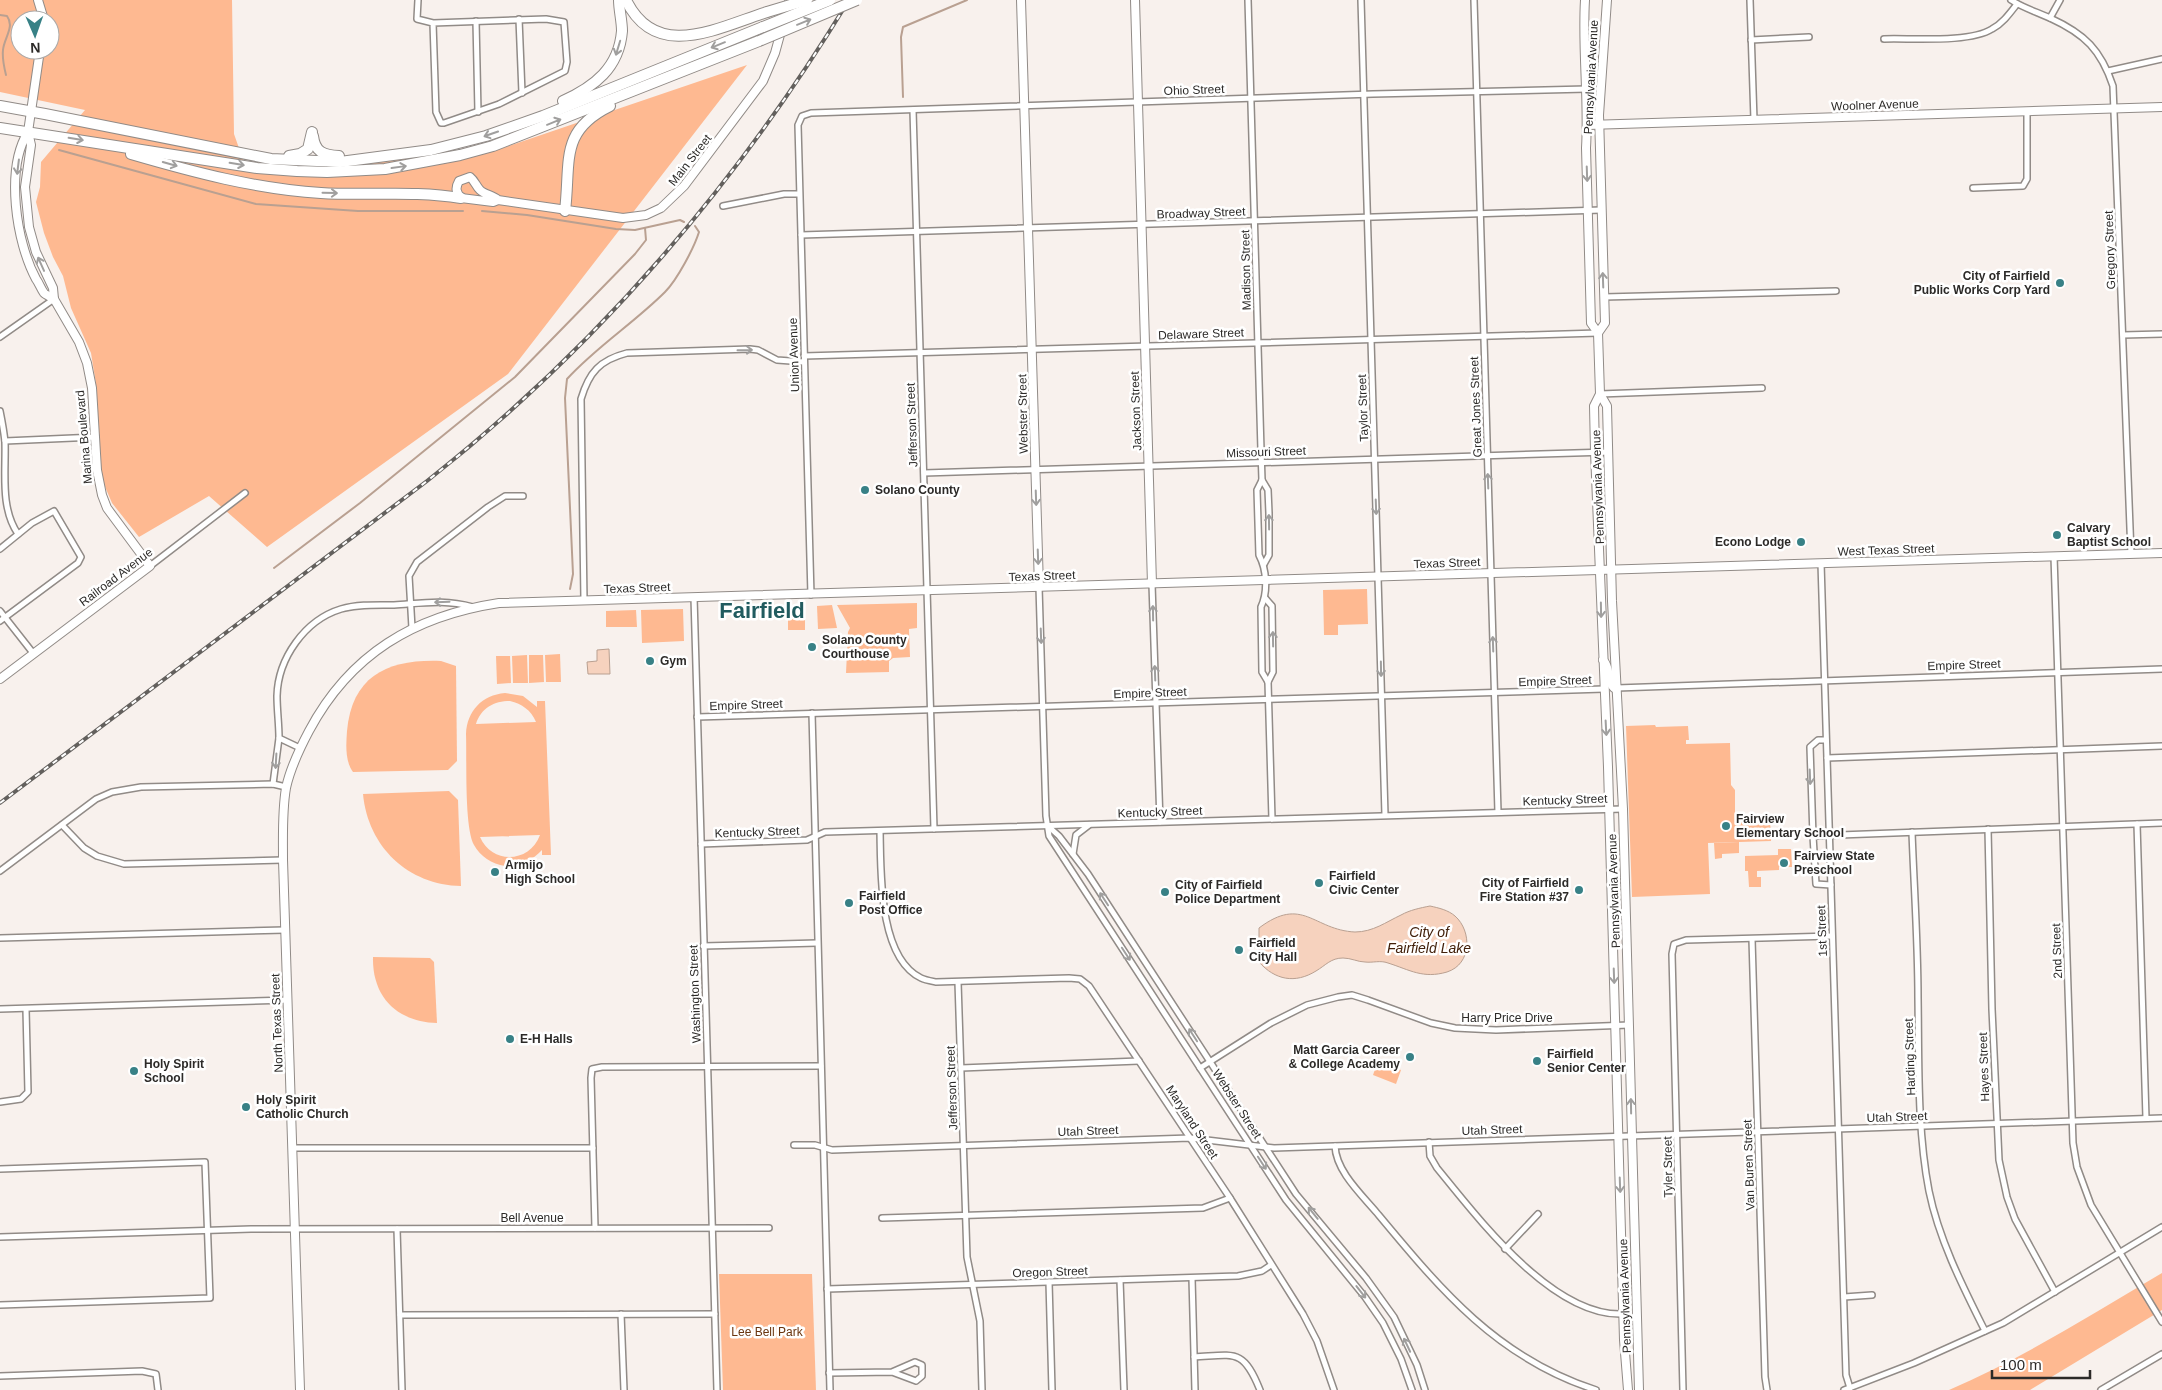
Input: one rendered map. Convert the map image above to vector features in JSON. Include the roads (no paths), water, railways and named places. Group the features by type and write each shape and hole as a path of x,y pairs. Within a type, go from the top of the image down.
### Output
{"highway":[{"path":"523,122 588,88 606,74 613,63 621,42 622,30 619,0"},
{"path":"626,0 631,12 646,28 657,33 674,36 691,36 806,0"},
{"path":"0,106 271,159 310,162 352,160 430,150 486,136 830,0"},
{"path":"0,128 257,168 334,172 384,169 451,158 493,146 642,88 857,0"},
{"path":"565,211 571,148 580,127 596,113 627,98 642,88"},
{"path":"271,159 305,152 310,145 312,132 314,145 321,153 352,160"},
{"path":"107,144 132,154 202,173 265,187 321,193 411,192 461,198"}],"main road":[{"name":"Main Street","path":"498,200 493,202 461,198 456,187 458,181 470,178 474,180 479,190 498,200 565,211 612,218 637,218 654,212 676,196 763,81 776,53 790,0"},
{"name":"Webster Street","path":"1021,0 1040,587"},
{"name":"Jackson Street","path":"1135,0 1152,584"},
{"name":"Pennsylvania Avenue","path":"1585,0 1583,29 1587,89 1588,125 1586,148 1592,323 1598,333 1600,394 1607,406 1612,570 1623,809 1639,1390"},
{"name":"Pennsylvania Avenue","path":"1598,333 1604,322 1599,125 1607,0"},
{"name":"Marina Boulevard","path":"39,60 28,132 21,144 17,171 17,204 19,229 30,265 44,293 54,299"},
{"name":"Woolner Avenue","path":"1588,125 2162,107"},
{"name":"Marina Boulevard","path":"28,132 31,144 25,186 28,221 36,252 53,288 54,299 79,342 87,363 92,388 97,470 102,495 107,508 150,566"},
{"path":"17,204 21,205 28,221"},
{"name":"Pennsylvania Avenue","path":"1600,394 1594,406 1610,809 1618,1136 1628,1390"},
{"name":"West Texas Street","path":"1612,570 2162,553"},
{"name":"Railroad Avenue","path":"0,679 150,566"},
{"name":"Texas Street","path":"341,683 365,659 393,638 412,628 438,617 473,607 499,603 1612,570"},
{"path":"1603,660 1609,666 1610,683 1614,688 1617,688"},
{"name":"North Texas Street","path":"300,1390 283,826 286,787 300,748 317,716 341,683"},
{"path":"1604,689 1609,689 1613,693 1614,709 1618,713"}],"street":[{"path":"418,0 417,19 433,23 519,19 561,21 566,25 567,62 565,70 522,93 478,112 441,123 436,112 433,23"},
{"name":"Madison Street","path":"1248,0 1262,480 1258,490 1259,555 1264,564 1265,581 1265,598 1261,607 1262,672 1268,682 1272,819"},
{"name":"Taylor Street","path":"1361,0 1385,815"},
{"name":"Great Jones Street","path":"1474,0 1498,812"},
{"path":"1750,0 1754,120"},
{"name":"Gregory Street","path":"2011,0 2050,18 2086,38 2108,71 2113,86 2116,109 2131,554"},
{"path":"2050,18 2060,0"},
{"path":"1884,40 1976,35 1992,30 2005,19 2017,4"},
{"path":"519,19 522,93"},
{"path":"476,21 478,112"},
{"path":"1751,40 1809,37"},
{"path":"2108,71 2162,59"},
{"name":"Ohio Street","path":"802,116 811,113 1364,94 1587,89"},
{"name":"Jefferson Street","path":"913,110 934,829"},
{"path":"1973,188 2023,186 2027,180 2027,112"},
{"name":"Union Avenue","path":"802,116 798,125 811,595"},
{"path":"723,206 784,194 800,194"},
{"name":"Broadway Street","path":"801,235 1601,210"},
{"path":"1604,297 1836,291"},
{"path":"0,337 54,299"},
{"name":"Delaware Street","path":"584,600 581,399 585,385 593,371 610,358 627,353 758,350 777,360 920,353 1598,333"},
{"path":"2123,335 2162,334"},
{"path":"1600,394 1762,388"},
{"path":"0,411 5,441 6,506 10,520 18,534"},
{"path":"5,441 96,436"},
{"name":"Missouri Street","path":"924,473 1608,452"},
{"name":"Madison Street","path":"1262,480 1268,490 1269,513 1269,554 1264,564"},
{"name":"Railroad Avenue","path":"150,566 245,493"},
{"path":"412,628 410,576 417,562 488,506 505,496 523,496"},
{"path":"0,549 46,514 54,511 81,557 78,563 2,619"},
{"name":"2nd Street","path":"2054,556 2072,1122 2077,1167 2091,1205 2162,1322"},
{"name":"1st Street","path":"1821,563 1847,1389"},
{"name":"Jackson Street","path":"1152,584 1160,822"},
{"name":"Webster Street","path":"1040,587 1046,814 1050,838 1286,1200 1365,1297 1383,1323 1401,1359 1412,1390"},
{"name":"Washington Street","path":"694,597 717,1390"},
{"name":"Madison Street","path":"1265,598 1272,606 1274,672 1268,682"},
{"name":"Texas Street","path":"279,738 278,685 284,661 309,628 322,619 337,611 356,607 453,601 473,607"},
{"path":"0,611 2,619 33,653"},
{"name":"Empire Street","path":"1617,688 2162,669"},
{"name":"Empire Street","path":"697,717 1604,689"},
{"path":"812,713 830,1390"},
{"path":"273,784 279,738 300,748"},
{"path":"1826,740 1818,740 1810,747 1812,836 1816,884 1831,885"},
{"path":"1827,758 2162,746"},
{"path":"0,871 96,799 127,789 273,784 286,787"},
{"name":"Kentucky Street","path":"700,844 807,840 825,832 1623,809"},
{"path":"1073,854 1076,835 1090,824"},
{"path":"2137,824 2146,1118"},
{"path":"1812,836 2162,824"},
{"path":"62,825 84,848 97,856 124,864 284,860"},
{"name":"Webster Street","path":"1049,826 1073,854 1296,1194 1366,1278 1394,1317 1410,1350 1425,1390"},
{"name":"Hayes Street","path":"1988,829 1996,1124 1999,1160 2007,1197 2024,1238 2055,1292"},
{"path":"880,831 884,906 888,926 901,958 914,974 922,979 936,982 958,982"},
{"name":"Harding Street","path":"1912,832 1922,1126 1927,1176 1938,1223 1965,1292 1985,1331"},
{"path":"0,938 285,930"},
{"path":"1752,939 1832,936"},
{"name":"Tyler Street","path":"1683,1390 1672,954 1674,944 1686,940 1752,939"},
{"name":"Van Buren Street","path":"1752,939 1765,1377 1767,1390"},
{"path":"703,946 817,943"},
{"name":"Maryland Street","path":"958,982 1018,979 1080,979 1089,986 1230,1198 1303,1314 1316,1341 1334,1390"},
{"name":"Jefferson Street","path":"958,982 967,1257 980,1321 982,1390"},
{"name":"Harry Price Drive","path":"1200,1068 1271,1022 1307,1005 1352,995 1431,1023 1455,1028 1496,1030 1629,1025"},
{"path":"0,1009 288,1000"},
{"path":"0,1102 21,1100 28,1092 26,1008"},
{"path":"961,1068 1139,1061"},
{"path":"595,1228 592,1069 602,1067 820,1066"},
{"name":"Utah Street","path":"823,1147 832,1150 1190,1138 1266,1147 1335,1146 2162,1118"},
{"path":"1429,1142 1432,1162 1517,1261 1566,1296 1599,1312 1624,1314"},
{"path":"794,1146 823,1147"},
{"path":"1335,1146 1339,1165 1363,1196 1429,1275 1466,1314 1530,1361 1574,1383 1596,1390"},
{"path":"292,1148 593,1148"},
{"path":"0,1169 205,1162 210,1298 0,1305"},
{"path":"882,1218 1203,1208 1230,1198"},
{"path":"1505,1249 1538,1214"},
{"path":"1847,1389 1985,1331 2055,1292 2162,1227"},
{"name":"Bell Avenue","path":"0,1237 294,1229 769,1228"},
{"path":"397,1229 402,1390"},
{"name":"Oregon Street","path":"827,1289 1192,1278 1254,1274 1271,1265"},
{"path":"1192,1278 1195,1390"},
{"path":"1120,1280 1124,1390"},
{"path":"1049,1282 1052,1390"},
{"path":"1844,1297 1872,1295"},
{"path":"621,1314 624,1390"},
{"path":"400,1315 715,1314"},
{"path":"2101,1390 2162,1354"},
{"path":"1194,1357 1238,1357 1246,1361 1260,1390"},
{"path":"829,1373 892,1372 916,1381 922,1376 924,1369 922,1365 915,1362 892,1372"},
{"path":"0,1376 142,1372 156,1374 158,1390"}],"water":[{"path":"609,649 610,674 588,674 587,662 597,661 597,650"},
{"name":"City of Fairfield Lake","path":"1430,906 1455,916 1461,922 1467,938 1465,955 1461,962 1447,972 1431,975 1410,971 1385,962 1362,962 1339,958 1308,975 1293,979 1272,973 1259,962 1259,928 1287,914 1298,914 1341,930 1362,932 1408,912"}],"waterway":[{"path":"903,97 901,37 903,27 967,0"},
{"path":"0,15 7,16 10,24 3,50 6,75"},
{"path":"59,150 256,204 358,211 463,211"},
{"path":"482,211 527,215 616,229 635,230 680,220 684,222"},
{"path":"570,589 573,574 565,398 567,379 590,356 670,287 685,264 697,239 699,232 695,226"},
{"path":"274,568 360,503 515,377 635,254 646,240 645,228"}],"railway":[{"path":"0,803 427,481 549,375 606,318 660,259 711,198 760,134 806,68 849,0"}],"place":[{"name":"City of Fairfield Public Works Corp Yard","path":"2060,283"},
{"name":"Solano County","path":"865,490"},
{"name":"Calvary Baptist School","path":"2057,535"},
{"name":"Econo Lodge","path":"1801,542"},
{"name":"Solano County Courthouse","path":"812,647"},
{"name":"Gym","path":"650,661"},
{"name":"Fairview Elementary School","path":"1726,826"},
{"name":"Fairview State Preschool","path":"1784,863"},
{"name":"Armijo High School","path":"495,872"},
{"name":"Fairfield Civic Center","path":"1319,883"},
{"name":"City of Fairfield Fire Station #37","path":"1579,890"},
{"name":"City of Fairfield Police Department","path":"1165,892"},
{"name":"Fairfield Post Office","path":"849,903"},
{"name":"Fairfield City Hall","path":"1239,950"},
{"name":"E-H Halls","path":"510,1039"},
{"name":"Matt Garcia Career & College Academy","path":"1410,1057"},
{"name":"Fairfield Senior Center","path":"1537,1061"},
{"name":"Holy Spirit School","path":"134,1071"},
{"name":"Holy Spirit Catholic Church","path":"246,1107"}],"district":[{"name":"Fairfield","path":"762,610"}],"park label":[{"name":"Lee Bell Park","path":"767,1332"}]}
